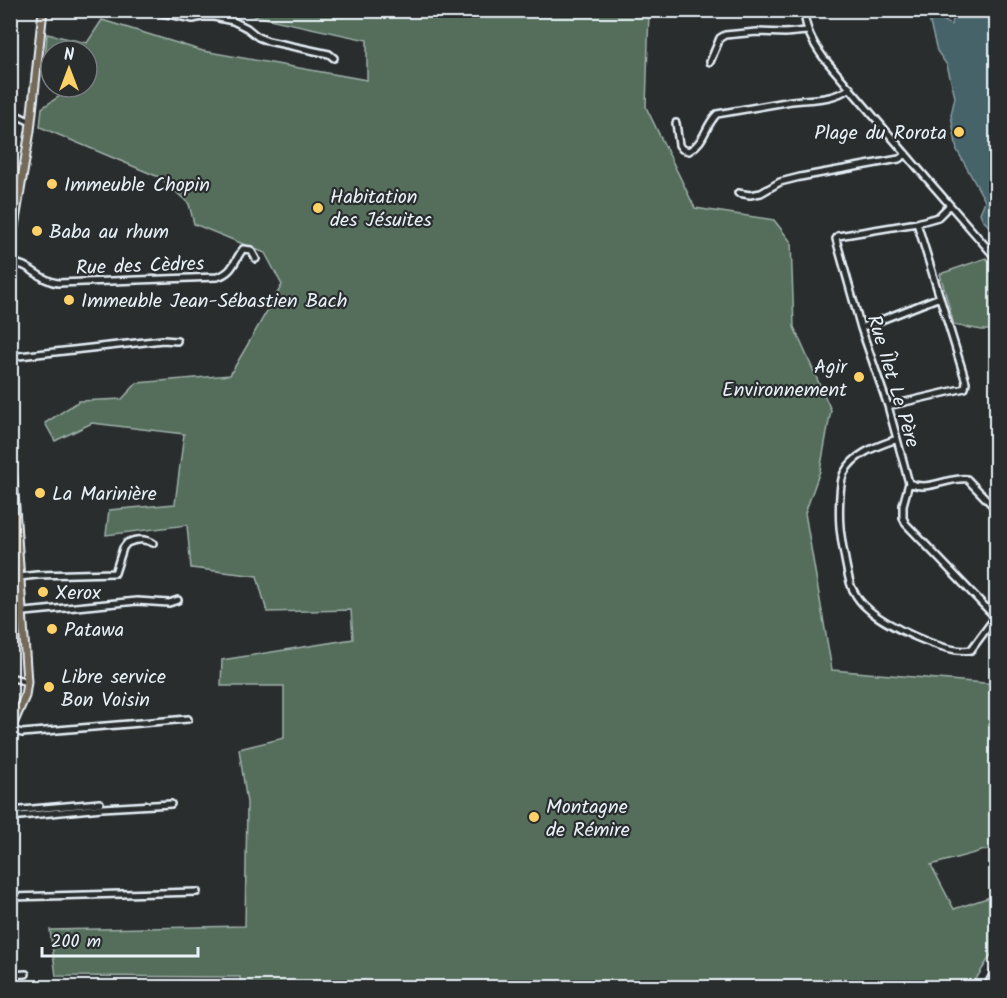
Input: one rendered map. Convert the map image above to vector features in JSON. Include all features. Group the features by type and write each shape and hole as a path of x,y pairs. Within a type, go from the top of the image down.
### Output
{"main road":[{"path":"10,250 31,122 42,10"},
{"path":"10,435 14,530 27,682 25,696 11,731"}],"street":[{"path":"147,10 193,19 214,17 233,21 268,41 329,54 334,58"},
{"path":"804,10 807,31 823,57 996,258"},
{"path":"710,62 720,38 725,35 807,31"},
{"path":"676,123 680,145 682,149 688,151 697,146 717,114 787,102 816,100 841,94 850,88"},
{"path":"10,112 31,122"},
{"path":"738,193 750,195 761,193 780,182 899,159 906,154"},
{"name":"Rue Îlet Le Père","path":"950,205 938,217 917,223 838,236 836,239 861,328 888,406 909,483 903,505 903,518 906,524 996,617"},
{"path":"888,406 965,388 966,382 917,223"},
{"name":"Rue des Cèdres","path":"10,263 26,266 42,279 58,283 217,277 226,275 243,249 251,250 256,259"},
{"path":"861,328 940,297"},
{"path":"10,357 163,340 177,341"},
{"path":"897,439 860,454 844,472 841,481 840,527 851,588 866,608 887,624 950,649 971,650 996,617"},
{"path":"909,483 921,487 960,478 967,479 996,509"},
{"path":"19,577 115,573 123,548 127,543 142,539 153,543"},
{"path":"10,592 21,597"},
{"path":"22,614 137,601 169,603 178,600"},
{"path":"10,676 27,682"},
{"path":"11,731 22,733 189,719"},
{"path":"10,811 100,803"},
{"path":"10,817 171,804"},
{"path":"10,897 197,892"},
{"path":"986,987 996,969"},
{"path":"10,975 26,974"}],"green space":[{"path":"362,10 389,16 395,10 649,11 646,107 695,208 774,220 791,242 794,327 831,410 820,471 805,513 832,670 996,684 996,847 931,865 954,909 996,895 996,947 971,987 241,988 240,977 56,976 50,930 245,926 247,803 239,749 284,738 284,686 221,686 222,660 353,639 351,610 267,612 257,576 191,568 187,525 106,535 109,510 175,504 184,434 92,423 55,441 45,423 79,401 122,399 137,383 230,375 282,285 265,253 194,224 189,204 161,178 40,127 42,108 55,99 99,99 99,39 90,39 102,20 203,51 367,80 367,40 232,11"},
{"path":"47,34 69,39 47,39"},
{"path":"986,258 996,268 996,330 954,325 940,274"}],"water":[{"path":"927,11 948,11 947,16 943,16 943,20 951,25 955,16 953,11 996,11 996,234 983,220 980,213 985,201 957,150 951,115 955,97 947,65 937,51"}],"place":[{"name":"Plage du Rorota","path":"959,132"},
{"name":"Immeuble Chopin","path":"52,184"},
{"name":"Habitation des Jésuites","path":"318,208"},
{"name":"Baba au rhum","path":"37,231"},
{"name":"Immeuble Jean-Sébastien Bach","path":"69,300"},
{"name":"Agir Environnement","path":"859,377"},
{"name":"La Marinière","path":"40,493"},
{"name":"Xerox","path":"43,592"},
{"name":"Patawa","path":"52,629"},
{"name":"Libre service Bon Voisin","path":"49,687"},
{"name":"Montagne de Rémire","path":"534,817"}]}
